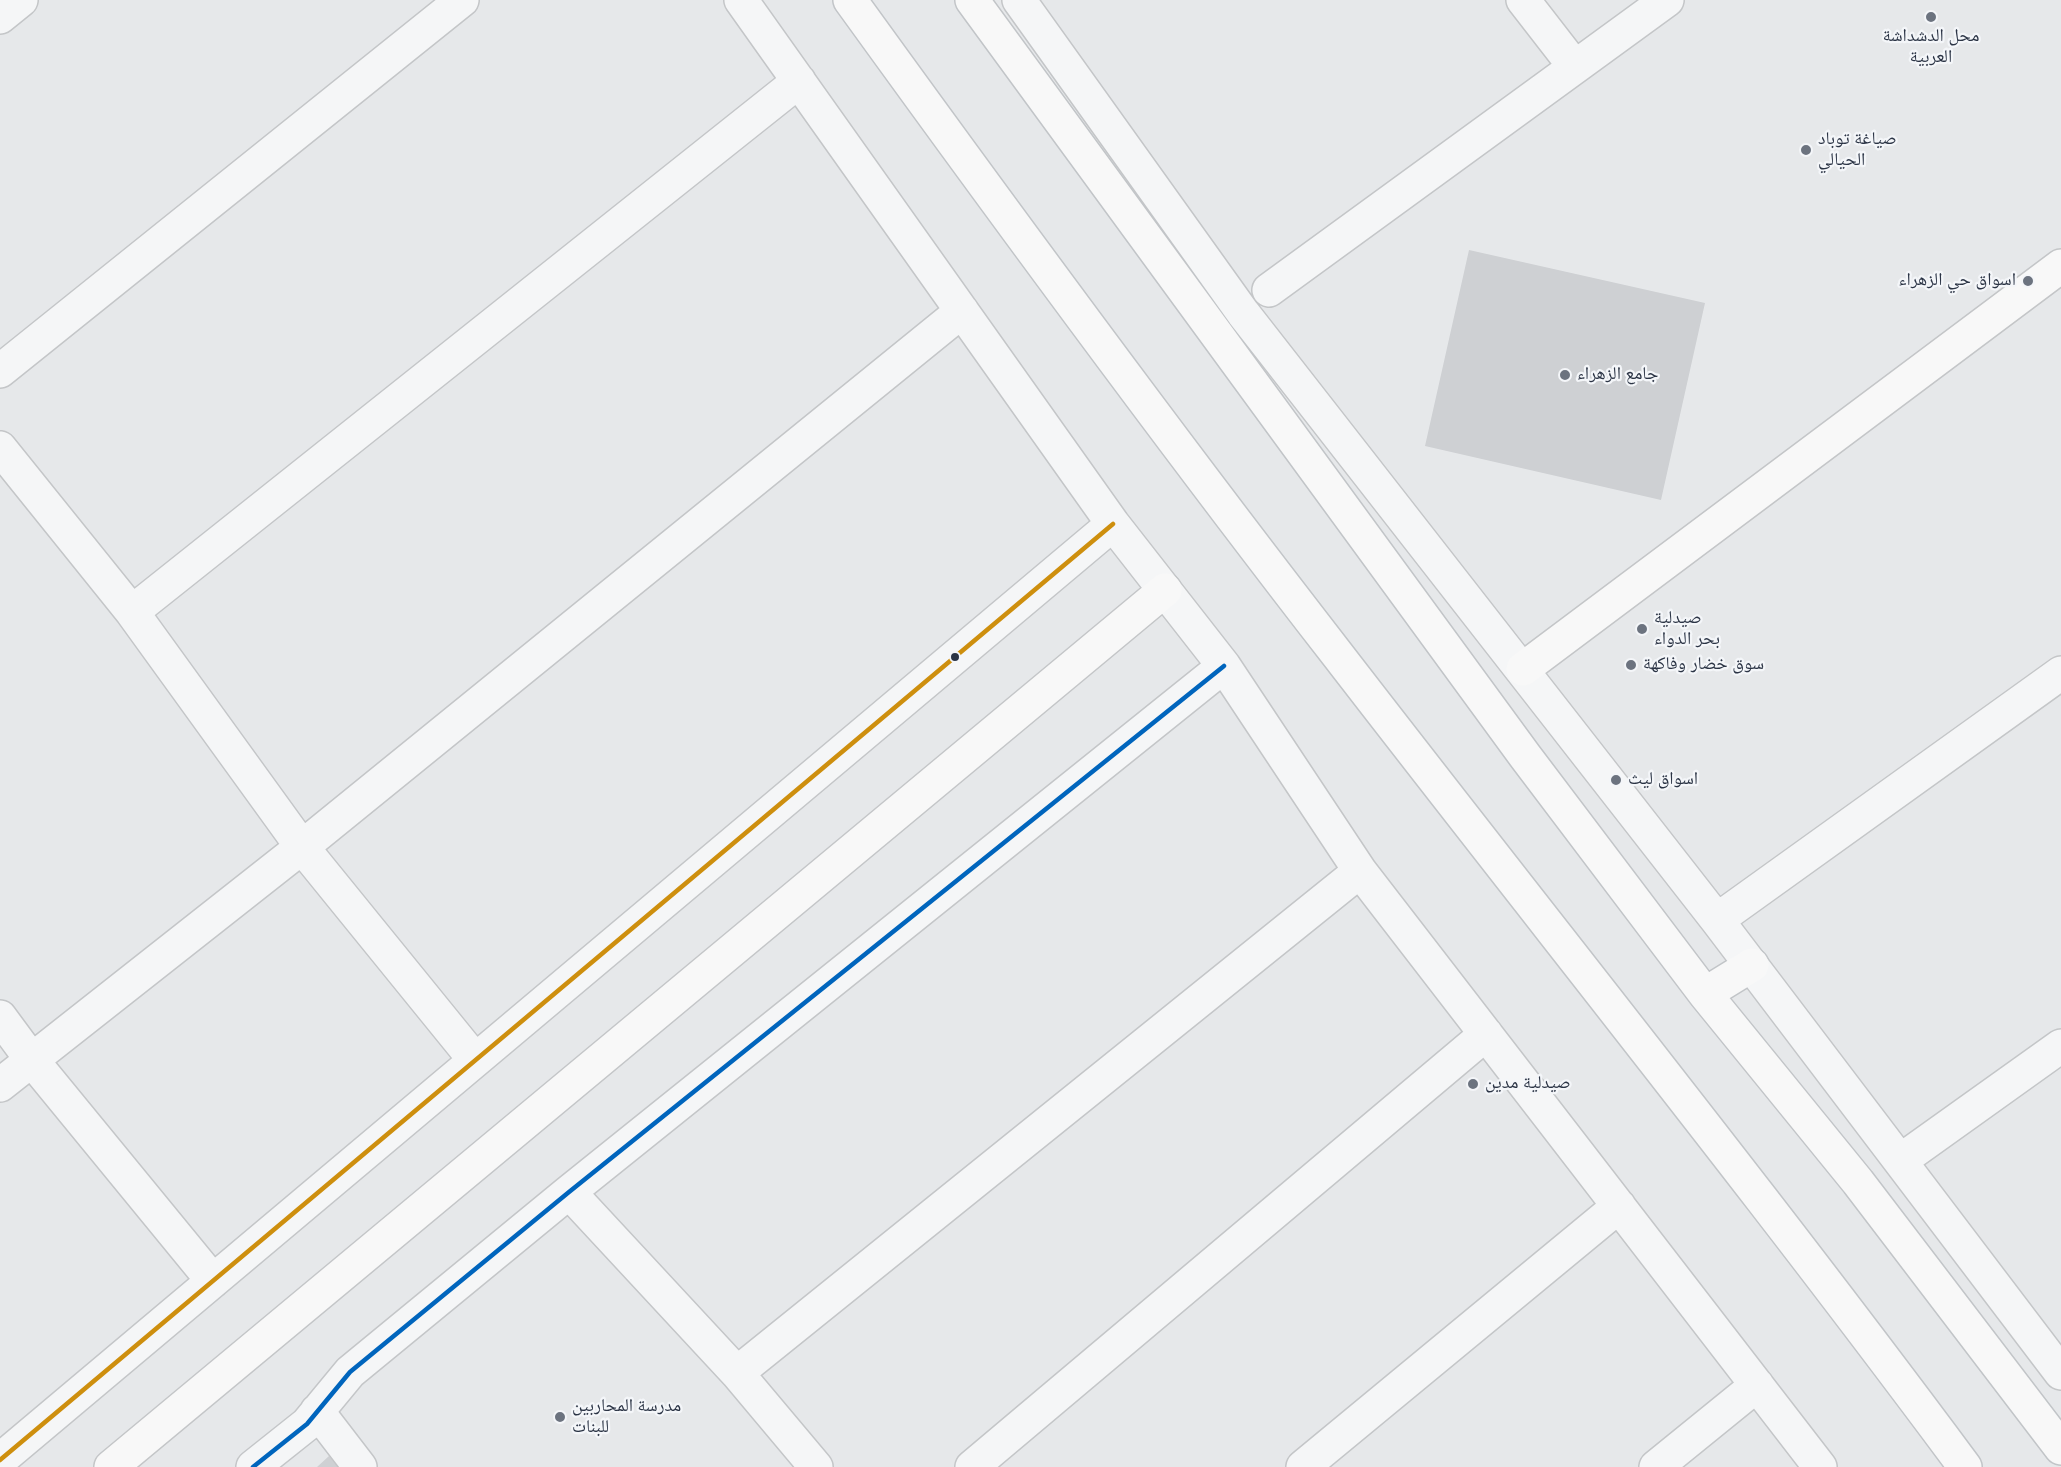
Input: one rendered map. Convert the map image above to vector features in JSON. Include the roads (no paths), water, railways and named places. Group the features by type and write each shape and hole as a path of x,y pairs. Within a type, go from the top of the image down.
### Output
{"main road":[{"path":"850,0 1078,314 1334,651 1875,1345 1965,1467"},
{"path":"972,0 1525,756 1705,994 1858,1182 2061,1448"},
{"path":"1523,669 2061,266"},
{"path":"111,1467 1165,590"},
{"path":"1705,994 1752,965"}],"street":[{"path":"0,17 21,0"},
{"path":"0,371 462,0"},
{"path":"741,0 1113,524 1224,666 1360,871 1820,1467"},
{"path":"1019,0 1243,313 1718,920 2059,1367"},
{"path":"1523,0 1575,67"},
{"path":"1269,290 1667,0"},
{"path":"132,612 799,81"},
{"path":"0,1085 302,847 962,311"},
{"path":"0,447 132,612 302,847 475,1060"},
{"path":"0,1460 1113,524"},
{"path":"253,1467 307,1424 350,1372 569,1192 1224,666"},
{"path":"1718,920 2061,673"},
{"path":"737,1373 1360,871"},
{"path":"0,1017 31,1059 213,1281"},
{"path":"972,1467 1486,1034"},
{"path":"1900,1161 2061,1046"},
{"path":"569,1192 737,1373 816,1467"},
{"path":"1303,1467 1619,1206"},
{"path":"1656,1467 1757,1385"},
{"path":"317,1411 360,1467"}],"place":[{"name":"محل الدشداشة العربية","path":"1931,17"},
{"name":"صياغة توباد الحيالي","path":"1806,150"},
{"name":"اسواق حي الزهراء","path":"2028,281"},
{"name":"جامع الزهراء","path":"1565,375"},
{"name":"صيدلية بحر الدواء","path":"1642,629"},
{"name":"سوق خضار وفاكهة","path":"1631,665"},
{"name":"اسواق ليث","path":"1616,780"},
{"name":"صيدلية مدين","path":"1473,1084"},
{"name":"مدرسة المحاربين للبنات","path":"560,1417"}]}
